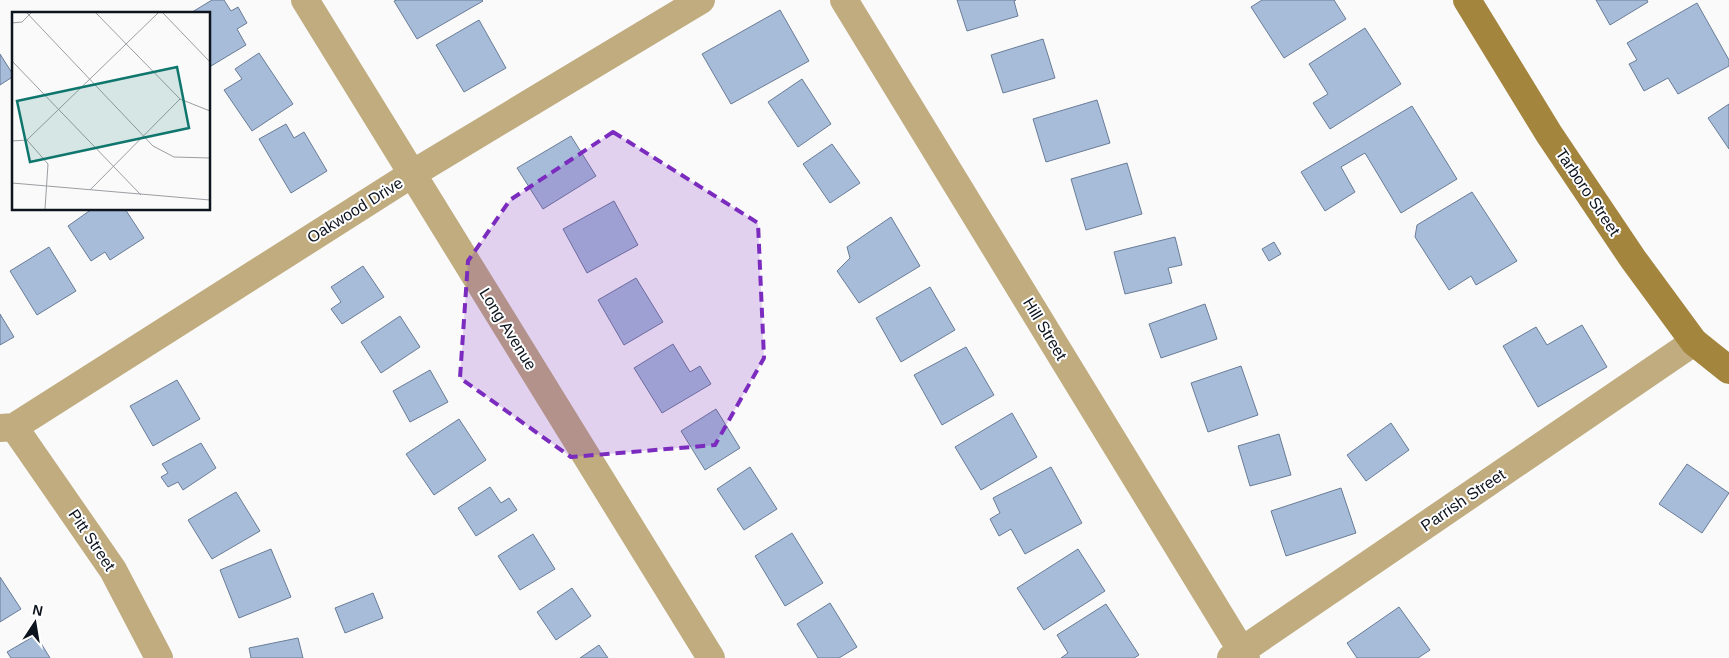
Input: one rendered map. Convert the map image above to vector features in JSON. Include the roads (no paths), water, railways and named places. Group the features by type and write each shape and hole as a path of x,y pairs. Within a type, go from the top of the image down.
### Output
{"street":[{"name":"Long Avenue","path":"305,0 711,658"},
{"name":"Oakwood Drive","path":"7,428 412,174 701,0"},
{"name":"Hill Street","path":"844,0 1239,656"},
{"name":"Tarboro Street","path":"1467,0 1554,142 1632,259 1694,342 1729,370"},
{"name":"Parrish Street","path":"1239,656 1694,342"},
{"name":"Pitt Street","path":"7,428 113,570 159,658"}]}
